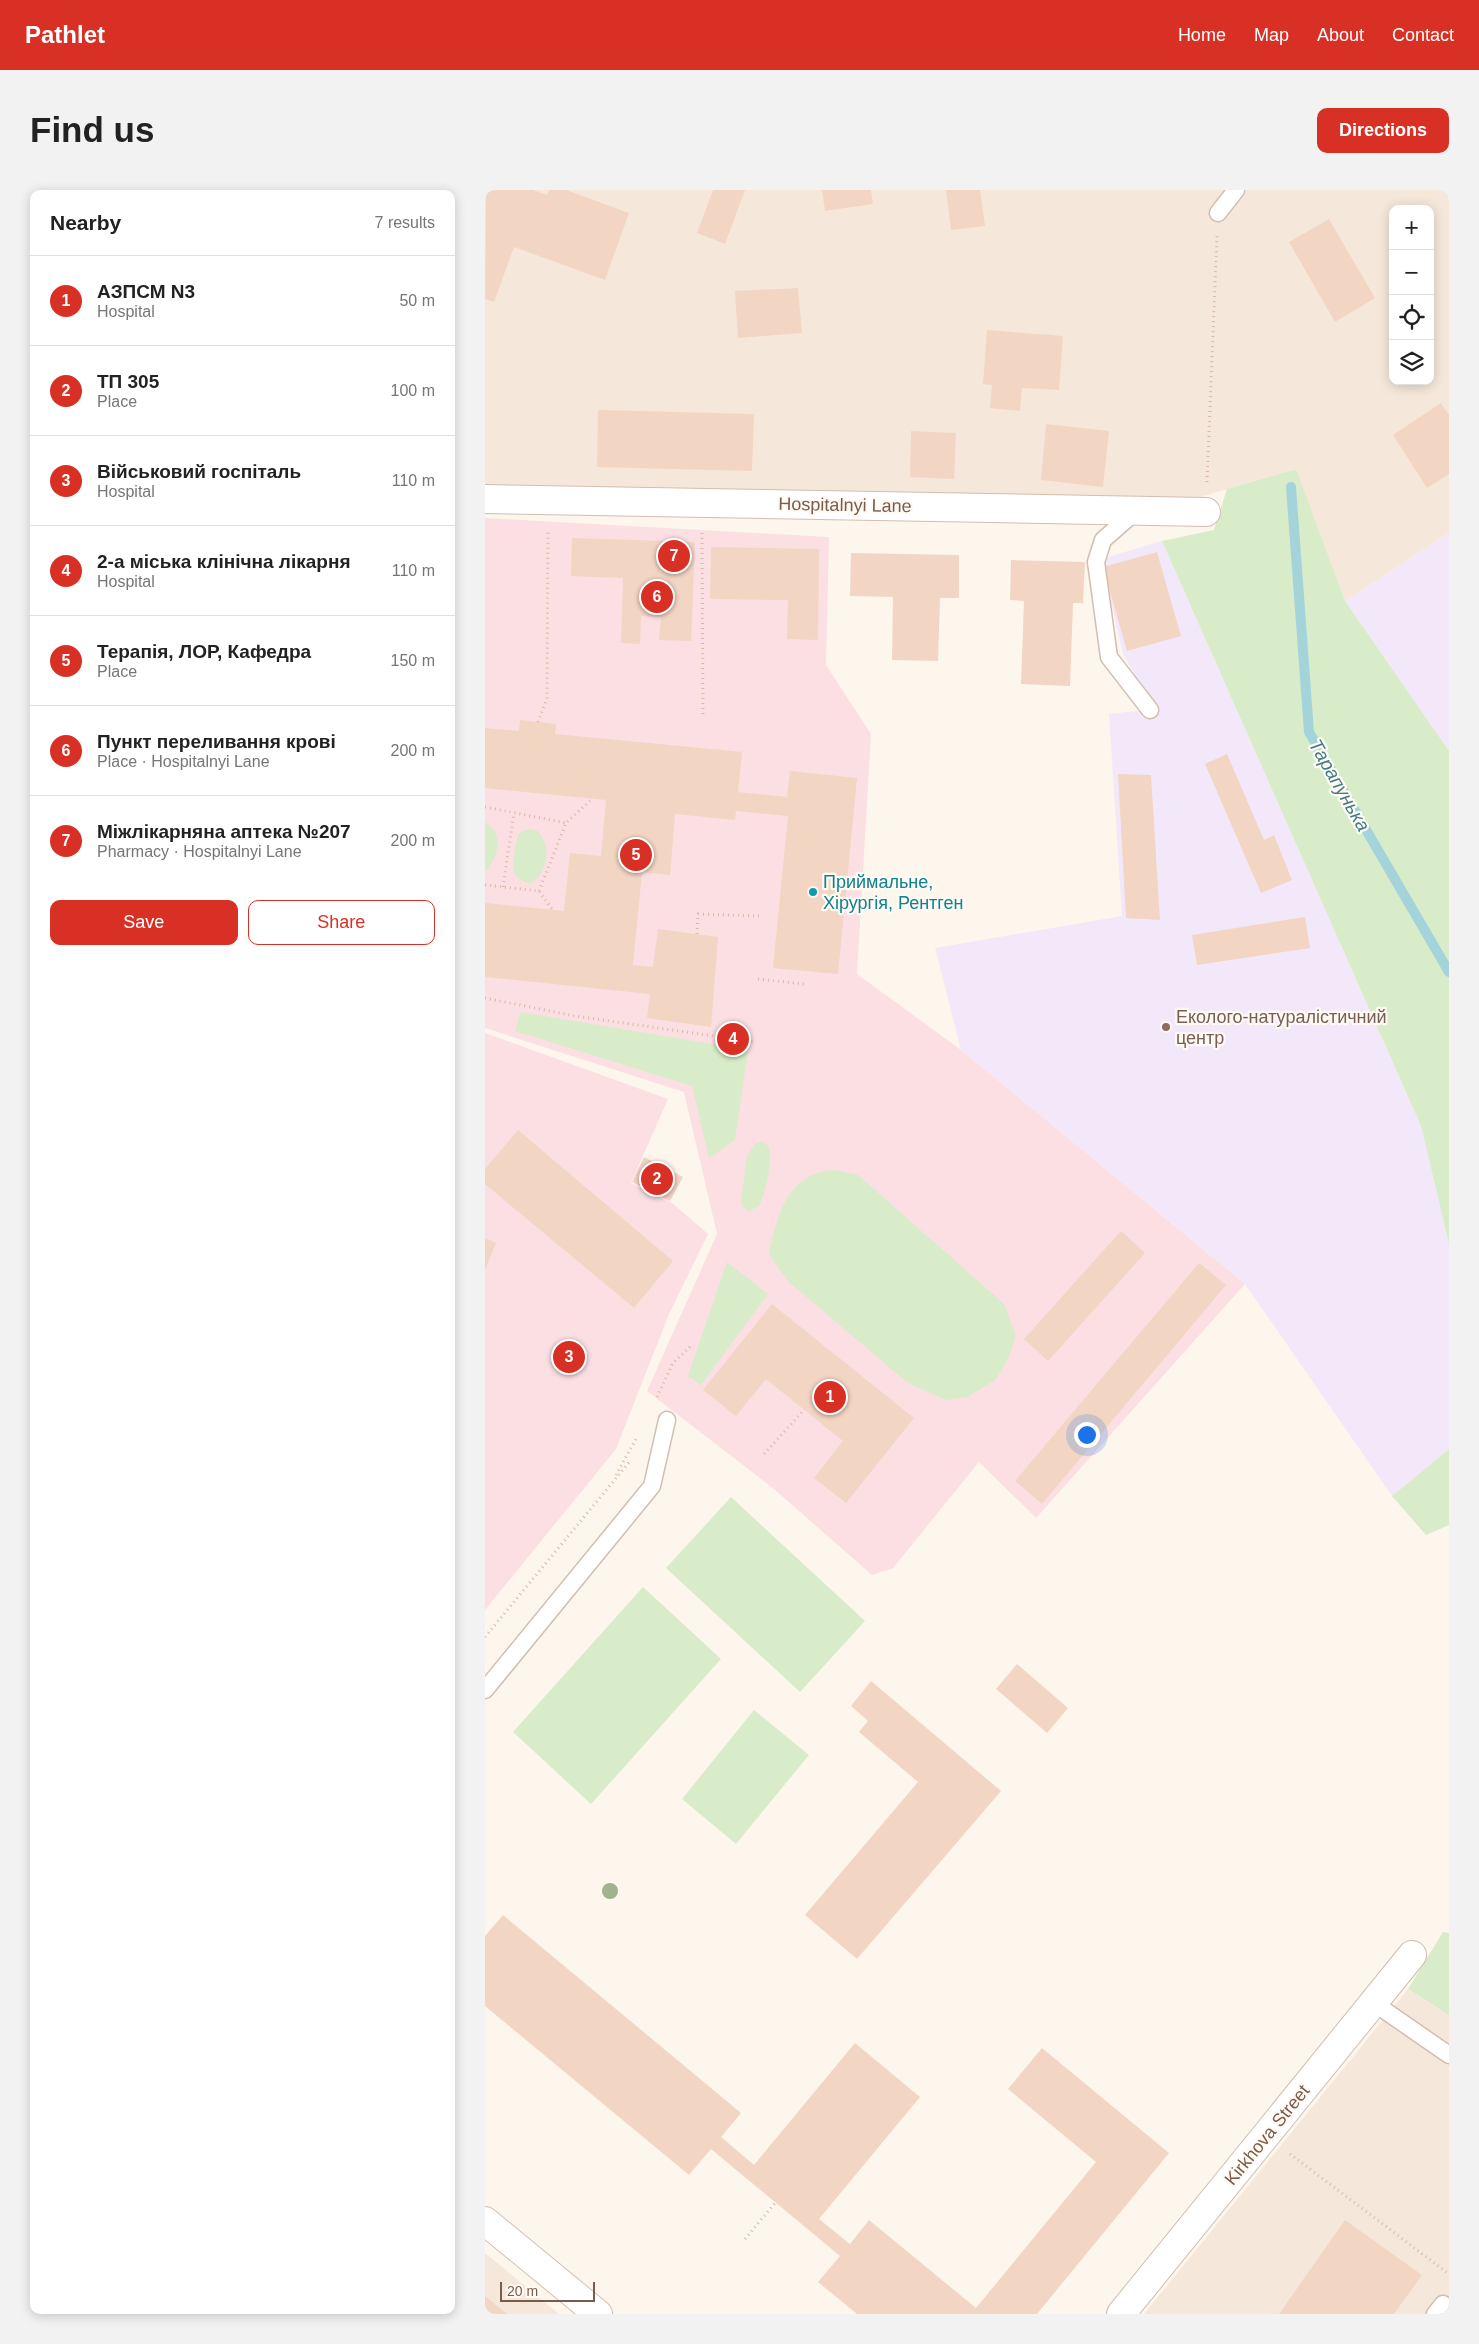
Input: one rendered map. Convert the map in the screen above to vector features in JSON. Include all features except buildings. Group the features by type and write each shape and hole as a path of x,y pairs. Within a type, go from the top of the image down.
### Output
{"street":[{"name":"Hospitalnyi Lane","path":"485,499 1205,512"},
{"name":"Kirkhova Street","path":"1121,2314 1413,1955"},
{"path":"485,2221 598,2314"}],"lane":[{"path":"1219,213 1236,190"},
{"path":"1136,511 1103,540 1096,562 1109,657 1150,710"},
{"path":"485,1690 651,1486 667,1420"},
{"path":"1373,2003 1449,2055"}],"path":[{"path":"1205,512 1219,213"},
{"path":"538,722 547,698 549,500"},
{"path":"702,503 703,717"},
{"path":"539,891 566,823 591,799"},
{"path":"485,807 566,823"},
{"path":"503,888 514,813"},
{"path":"485,886 539,891 552,909"},
{"path":"697,934 698,914 760,916"},
{"path":"758,979 804,984"},
{"path":"485,998 575,1016 756,1042"},
{"path":"764,1454 803,1410"},
{"path":"485,1637 614,1480 667,1420"},
{"path":"1266,2135 1449,2274"},
{"path":"745,2239 775,2203"}],"shaded area":[{"path":"485,190 1449,190 1449,533 1345,601 1295,469 1197,498 485,485"},
{"path":"485,518 829,537 826,665 871,734 857,974 961,1050 1245,1284 1036,1518 979,1462 893,1568 872,1575 774,1489 647,1391 717,1234 684,1092 485,1028"},
{"path":"1449,533 1449,751 1345,601"},
{"name":"Еколого-натуралістичний центр","path":"1162,541 1421,1126 1449,1244 1449,1449 1392,1496 1245,1284 961,1050 935,948 1122,916 1109,714 1155,709 1123,654 1101,559"},
{"path":"485,1033 668,1099 631,1183 672,1203 708,1234 669,1314 616,1449 485,1610"},
{"path":"1408,1989 1449,2015 1449,2314 1144,2314"},
{"path":"485,2253 559,2314 485,2314"}],"green space":[{"path":"1296,469 1345,601 1449,751 1449,1244 1421,1126 1162,541 1214,530 1227,489"},
{"path":"485,822 493,829 496,835 497,847 492,863 485,872"},
{"path":"528,829 538,831 545,845 546,852 544,866 537,878 531,883 517,877 513,864 513,856 519,833"},
{"path":"521,1012 748,1050 735,1140 709,1158 692,1086 515,1031"},
{"path":"762,1141 769,1147 768,1177 759,1206 749,1211 743,1207 741,1201 747,1156 756,1143"},
{"path":"834,1170 858,1175 1004,1304 1016,1336 1008,1359 995,1380 967,1397 946,1400 908,1383 790,1283 778,1268 769,1253 781,1210 787,1198 795,1187 805,1179 818,1173"},
{"path":"727,1262 768,1294 701,1385 688,1376"},
{"path":"1449,1449 1449,1525 1426,1535 1392,1496"},
{"path":"731,1497 865,1621 800,1692 666,1568"},
{"path":"643,1587 721,1659 591,1804 513,1732"},
{"path":"754,1710 809,1755 736,1844 682,1799"},
{"path":"1443,1932 1449,1933 1449,2015 1408,1989"}],"waterway":[{"name":"Тарапунька","path":"1291,487 1309,732 1449,972"}],"place":[{"name":"Міжлікарняна аптека №207","path":"674,556"},
{"name":"Пункт переливання крові","path":"657,597"},
{"name":"Терапія, ЛОР, Кафедра","path":"636,855"},
{"name":"Приймальне, Хірургія, Рентген","path":"813,892"},
{"name":"Еколого-натуралістичний центр","path":"1166,1027"},
{"name":"2-а міська клінічна лікарня","path":"733,1039"},
{"name":"ТП 305","path":"657,1179"},
{"name":"Військовий госпіталь","path":"569,1357"},
{"name":"АЗПСМ N3","path":"830,1397"}]}
